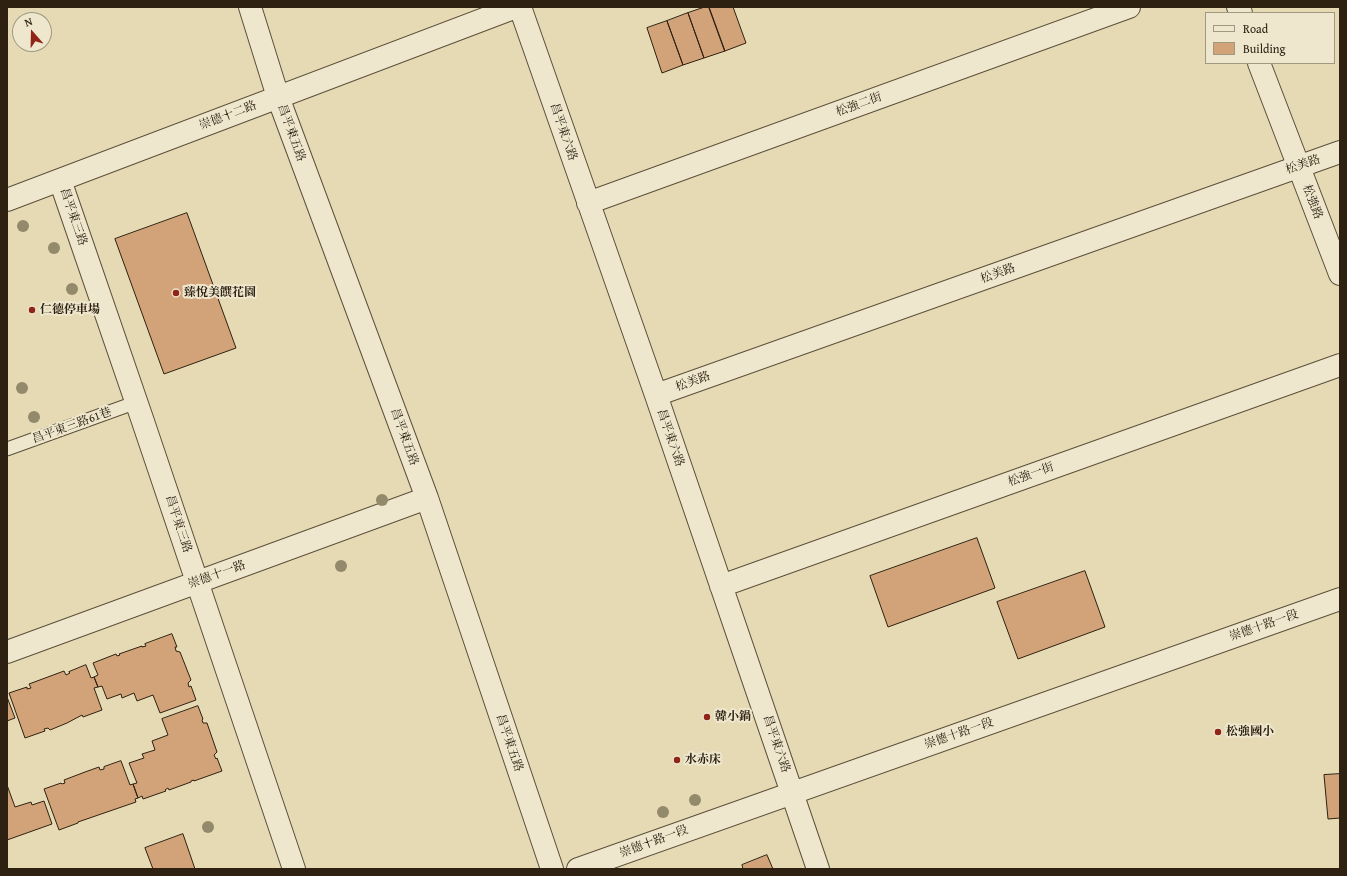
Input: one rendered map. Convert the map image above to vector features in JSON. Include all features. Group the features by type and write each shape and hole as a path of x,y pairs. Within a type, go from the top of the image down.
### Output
{"street":[{"name":"昌平東五路","path":"250,7 278,97 427,498 552,869"},
{"name":"崇德十二路","path":"7,200 516,7"},
{"name":"昌平東六路","path":"520,7 656,395 818,869"},
{"name":"松強二街","path":"588,203 1129,7"},
{"name":"松強路","path":"1259,64 1340,274"},
{"name":"松美路","path":"656,395 1340,152"},
{"name":"昌平東三路","path":"60,180 138,402 294,869"},
{"name":"松強一街","path":"721,586 1340,365"},
{"name":"崇德十一路","path":"7,652 427,498"},
{"name":"崇德十路一段","path":"578,869 1340,599"}],"lane":[{"name":"昌平東三路61巷","path":"7,449 138,402"}],"building":[{"path":"709,7 725,51 704,58 688,13"},
{"path":"709,7 733,7 746,43 725,51"},
{"path":"688,13 704,58 683,65 667,21"},
{"path":"667,21 683,65 662,73 647,28"},
{"name":"臻悅美饌花園","path":"187,213 236,348 164,374 115,239"},
{"path":"977,538 995,588 888,627 870,576"},
{"path":"1085,571 1105,627 1018,659 997,602"},
{"path":"172,634 177,647 175,647 176,651 180,652 191,680 188,683 189,687 191,686 196,700 160,713 153,695 137,701 134,693 122,698 121,694 107,699 102,686 98,687 94,677 98,675 93,663 116,654 117,656 142,646 146,646 145,644"},
{"path":"86,665 91,678 94,677 98,687 94,688 102,710 83,717 82,715 50,730 48,728 44,729 45,731 25,738 9,693 27,687 27,689 31,688 29,684 64,671 66,675 70,673 69,672"},
{"path":"7,697 15,718 7,721"},
{"path":"198,706 203,723 207,723 217,752 214,755 216,759 217,758 222,771 169,790 168,788 165,790 166,791 143,799 142,796 138,798 133,784 137,783 129,763 144,758 142,754 155,750 152,741 168,735 162,719"},
{"path":"121,761 130,785 133,784 138,798 135,799 136,802 59,830 44,789 65,783 64,780 85,772 99,767 100,770 104,769 104,767"},
{"path":"1340,774 1340,818 1328,819 1324,775"},
{"path":"7,785 15,807 31,802 32,805 44,801 52,824 7,840"},
{"path":"183,834 195,869 153,869 145,848"},
{"path":"767,855 773,869 743,869 742,865"}],"place":[{"name":"臻悅美饌花園","path":"176,293"},
{"name":"仁德停車場","path":"32,310"},
{"name":"韓小鍋","path":"707,717"},
{"name":"松強國小","path":"1218,732"},
{"name":"水赤床","path":"677,760"}]}
